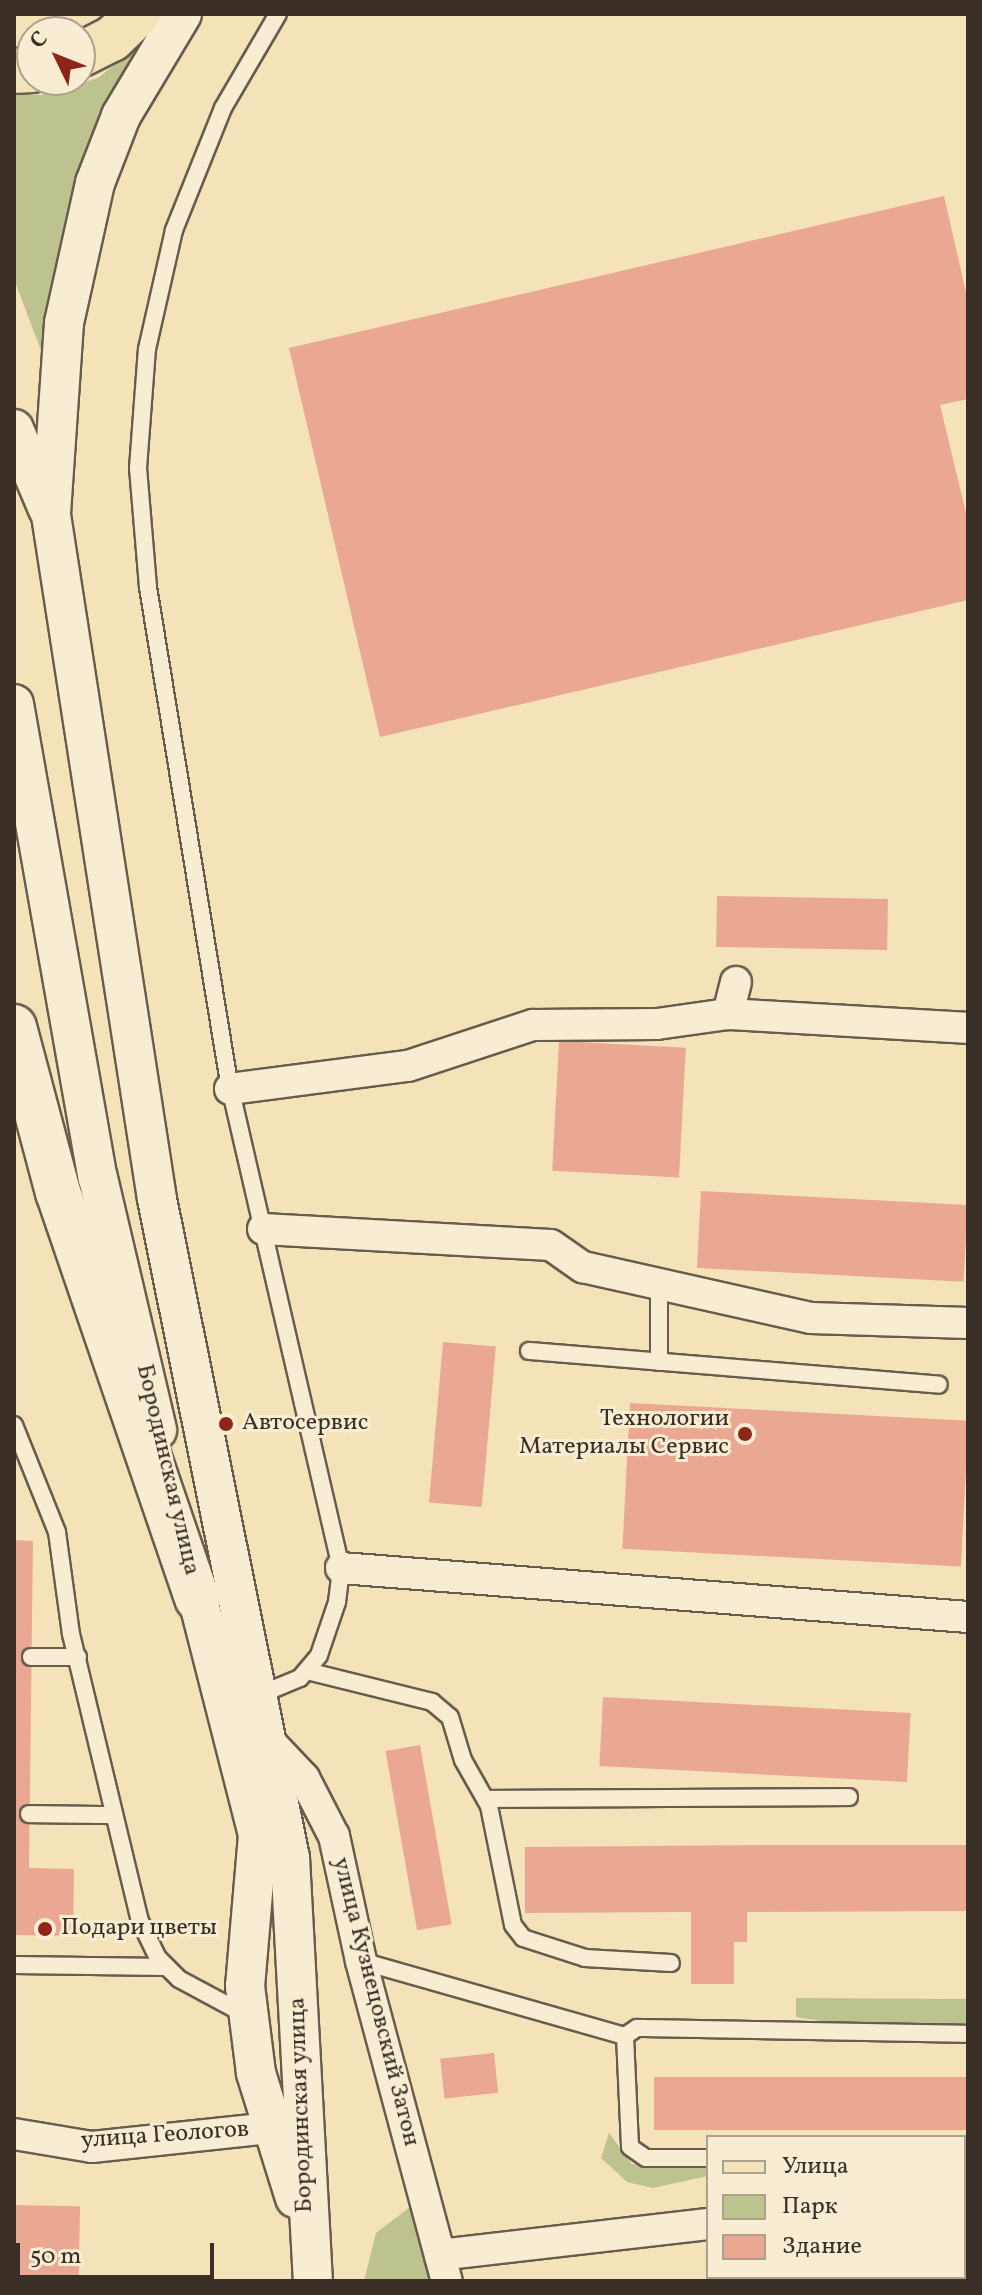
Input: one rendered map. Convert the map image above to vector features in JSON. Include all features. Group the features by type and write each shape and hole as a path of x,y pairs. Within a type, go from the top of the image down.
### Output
{"main road":[{"path":"96,47 112,39 138,14"},
{"path":"14,1027 58,1192 197,1599"}],"street":[{"path":"51,515 64,323 95,183 121,116 182,14"},
{"path":"14,429 51,515"},
{"name":"Бородинская улица","path":"51,515 157,1199 269,1741 290,1858 307,2231 313,2281"},
{"name":"Бородинская улица","path":"14,704 98,1178 197,1599 258,1835 245,1956 249,2017 269,2128 307,2231"},
{"path":"728,1014 736,982"},
{"path":"230,1089 408,1066 533,1025 657,1024 728,1014 968,1028"},
{"path":"263,1229 551,1245 583,1267 811,1318 968,1323"},
{"path":"341,1568 968,1617"},
{"name":"улица Кузнецовский Затон","path":"269,1741 304,1778 325,1813 361,1961 444,2268"},
{"name":"улица Геологов","path":"14,2134 92,2147 269,2128"},
{"path":"444,2268 706,2224"}],"lane":[{"path":"259,1695 307,1671 331,1625 341,1568 230,1089 148,587 138,468 147,349 174,230 223,108 278,14"},
{"path":"659,1284 659,1362"},
{"path":"529,1351 939,1385"},
{"path":"14,1425 53,1518 78,1657 140,1921 166,1967 249,2017"},
{"path":"31,1657 78,1657"},
{"path":"307,1671 440,1707 454,1724 463,1760 487,1799 513,1925 523,1938 585,1958 671,1963"},
{"path":"487,1799 849,1797"},
{"path":"29,1814 114,1815"},
{"path":"361,1961 625,2036 637,2028 968,2034"},
{"path":"14,1965 166,1967"},
{"path":"625,2036 630,2147 646,2158 706,2158"}],"green space":[{"path":"138,46 74,184 43,356 14,279 14,94 96,96 98,78"},
{"path":"796,1998 968,1999 968,2024 853,2026 796,2017"},
{"path":"609,2133 632,2164 706,2168 706,2176 653,2188 627,2182 601,2158"},
{"path":"414,2204 431,2281 364,2281 376,2233"}],"building":[{"path":"944,196 968,301 968,399 940,405 968,521 968,600 380,737 289,348"},
{"path":"717,896 888,899 887,950 716,947"},
{"path":"559,1041 686,1048 679,1177 552,1171"},
{"path":"701,1191 968,1205 964,1282 697,1268"},
{"path":"443,1342 496,1347 482,1507 429,1502"},
{"path":"630,1403 968,1421 961,1567 622,1549"},
{"path":"14,1540 33,1541 29,1868 74,1869 73,1936 14,1935"},
{"path":"603,1697 911,1713 907,1782 599,1766"},
{"path":"420,1745 452,1924 417,1930 386,1751"},
{"path":"968,1845 968,1911 747,1912 747,1942 734,1942 734,1984 691,1984 691,1912 525,1913 525,1847"},
{"path":"494,2053 498,2093 444,2098 440,2059"},
{"path":"654,2077 968,2077 968,2130 654,2130"},
{"path":"14,2205 80,2206 79,2281 14,2281"}],"place":[{"name":"Автосервис","path":"226,1424"},
{"name":"Технологии Материалы Сервис","path":"745,1434"},
{"name":"Подари цветы","path":"45,1929"}]}
